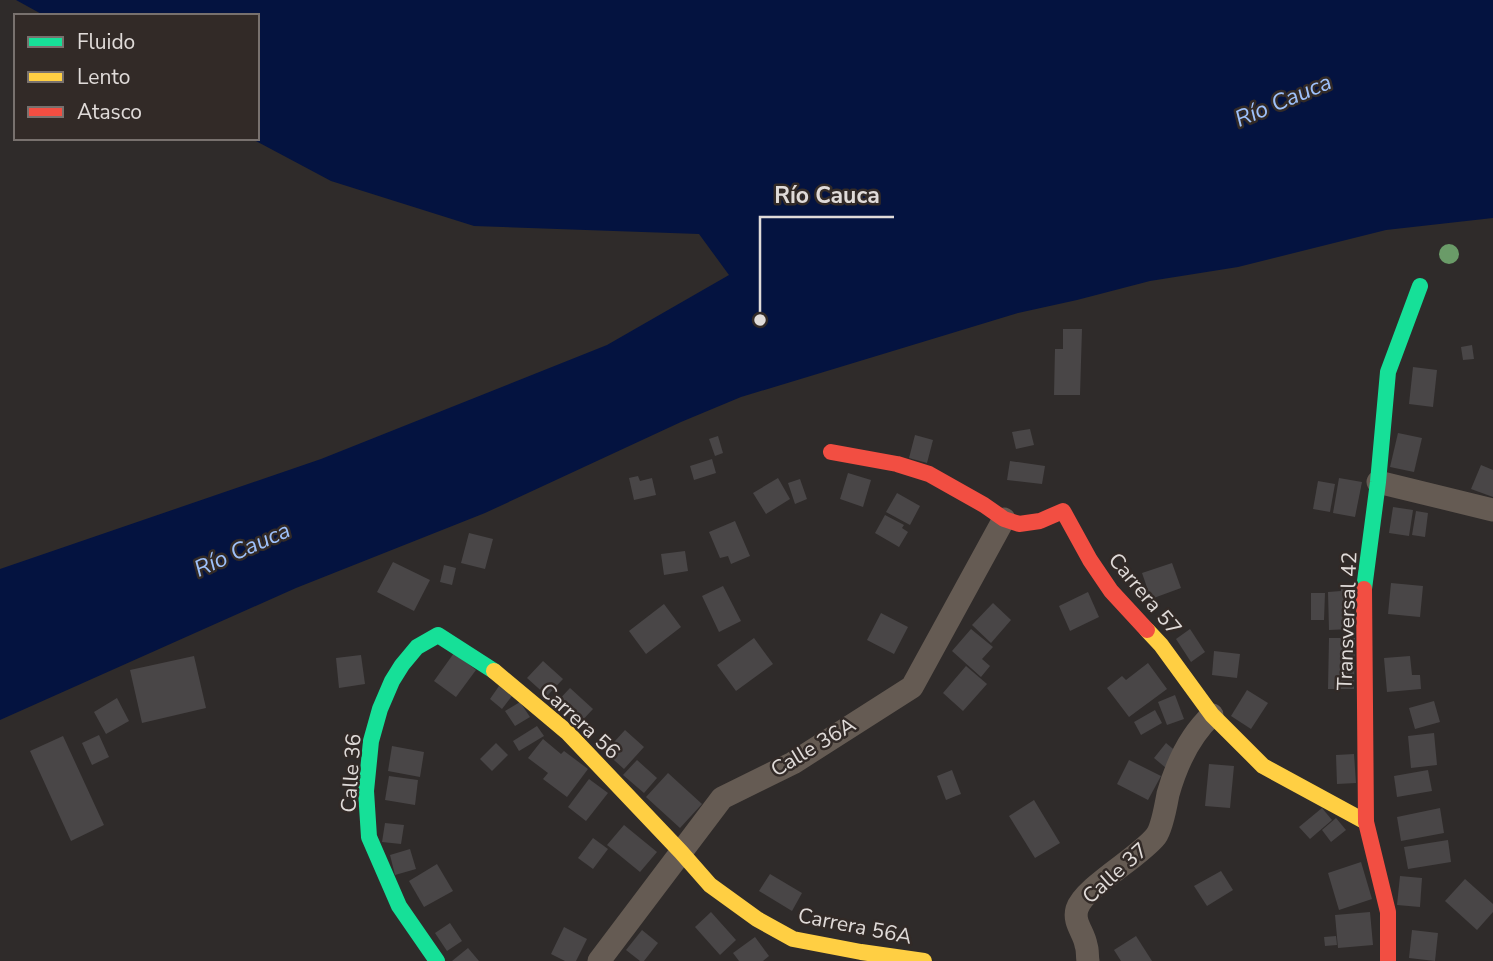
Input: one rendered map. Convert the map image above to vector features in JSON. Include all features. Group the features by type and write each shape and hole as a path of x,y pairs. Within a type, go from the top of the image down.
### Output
{"street":[{"name":"Transversal 42","path":"1388,961 1388,912 1366,822 1364,590 1388,372 1420,286"},
{"name":"Carrera 57","path":"831,452 898,464 929,474 1004,519 1019,524 1040,521 1063,511 1111,591 1161,645 1212,715 1263,766 1366,822"},
{"path":"1378,482 1493,510"},
{"name":"Calle 36A","path":"599,961 722,798 793,763 912,687 1004,519"},
{"name":"Carrera 56","path":"438,635 490,667 567,732 681,852"},
{"name":"Calle 36","path":"437,961 399,906 369,836 366,791 371,741 392,681 417,647 438,635"},
{"name":"Calle 37","path":"1088,961 1087,946 1076,920 1077,907 1088,894 1158,834 1173,778 1198,728 1212,715"},
{"name":"Carrera 56A","path":"681,852 710,885 757,919 793,939 924,961"}],"water":[{"path":"16,0 1493,0 1493,218 1386,230 1238,267 1150,281 1018,313 741,397 485,513 296,588 0,720 0,569 321,459 607,345 729,275 699,234 474,226 331,181 254,140 259,140 259,14 41,14"}],"building":[{"path":"1063,329 1082,329 1080,395 1054,395 1055,349 1063,349"},
{"path":"1472,345 1474,359 1463,360 1461,347"},
{"path":"1413,367 1437,370 1433,407 1409,404"},
{"path":"1030,429 1034,445 1016,449 1012,432"},
{"path":"1398,433 1422,438 1414,472 1390,467"},
{"path":"915,435 933,440 927,463 909,458"},
{"path":"718,436 723,453 715,456 709,439"},
{"path":"712,459 716,473 694,480 690,466"},
{"path":"1010,461 1045,466 1042,484 1007,480"},
{"path":"1481,465 1493,470 1493,497 1471,489"},
{"path":"848,473 871,480 863,507 840,499"},
{"path":"638,476 640,481 652,478 656,495 634,500 629,478"},
{"path":"778,478 790,499 766,514 753,493"},
{"path":"1339,478 1362,482 1355,517 1333,513"},
{"path":"800,479 807,499 795,504 788,483"},
{"path":"1318,481 1335,484 1330,512 1313,509"},
{"path":"897,493 920,506 910,525 886,512"},
{"path":"1393,507 1413,510 1409,536 1389,533"},
{"path":"1416,511 1428,513 1425,537 1412,535"},
{"path":"885,515 904,525 902,528 908,532 899,547 875,533"},
{"path":"735,521 750,556 731,564 728,556 720,558 709,532"},
{"path":"469,533 493,539 485,569 461,563"},
{"path":"685,551 688,571 664,575 661,554"},
{"path":"393,562 430,580 414,611 377,592"},
{"path":"1172,563 1181,588 1151,599 1142,573"},
{"path":"444,565 456,568 452,585 440,582"},
{"path":"1391,583 1423,586 1420,617 1388,614"},
{"path":"1341,585 1350,585 1351,629 1329,630 1328,592 1341,591"},
{"path":"723,586 741,621 719,632 702,596"},
{"path":"1088,592 1099,617 1070,631 1059,606"},
{"path":"1311,593 1325,593 1324,620 1311,620"},
{"path":"993,603 1011,620 991,643 972,625"},
{"path":"664,604 681,627 646,654 629,631"},
{"path":"881,613 908,627 894,654 867,640"},
{"path":"971,629 993,647 982,659 990,666 981,677 952,651"},
{"path":"1190,629 1205,652 1191,662 1176,639"},
{"path":"754,638 773,664 736,691 717,665"},
{"path":"1329,638 1355,638 1354,689 1328,689"},
{"path":"1214,651 1240,654 1237,678 1212,675"},
{"path":"454,653 476,670 456,697 434,681"},
{"path":"361,655 365,684 339,688 336,658"},
{"path":"194,656 206,708 142,723 130,670"},
{"path":"1410,656 1412,675 1420,675 1421,689 1387,692 1384,658"},
{"path":"543,661 563,679 547,696 527,678"},
{"path":"1148,663 1167,689 1129,717 1107,688 1122,676 1126,680"},
{"path":"966,666 987,684 963,711 943,693"},
{"path":"499,686 512,696 502,709 490,699"},
{"path":"570,688 593,709 579,724 556,703"},
{"path":"1247,690 1268,703 1251,729 1231,716"},
{"path":"1175,695 1184,719 1167,725 1158,702"},
{"path":"117,698 129,721 106,734 94,712"},
{"path":"1434,701 1440,722 1415,729 1409,708"},
{"path":"520,702 530,717 515,726 505,711"},
{"path":"1155,710 1162,723 1141,735 1134,722"},
{"path":"537,726 544,736 519,751 513,741"},
{"path":"625,730 644,747 624,769 605,752"},
{"path":"1434,733 1437,765 1411,768 1408,736"},
{"path":"99,735 109,757 92,765 82,743"},
{"path":"63,736 104,825 71,841 30,751"},
{"path":"543,739 561,754 564,751 588,769 567,797 543,779 548,773 528,758"},
{"path":"496,743 508,755 492,771 480,759"},
{"path":"1166,743 1178,753 1166,768 1154,758"},
{"path":"392,746 424,752 420,777 388,771"},
{"path":"1354,754 1356,783 1337,784 1336,755"},
{"path":"637,760 657,778 644,793 623,775"},
{"path":"1129,760 1161,776 1148,800 1117,784"},
{"path":"1209,764 1234,766 1230,808 1205,806"},
{"path":"952,770 961,794 946,800 937,776"},
{"path":"1428,770 1432,791 1397,797 1394,776"},
{"path":"668,773 702,804 680,828 646,797"},
{"path":"389,776 418,780 415,805 385,800"},
{"path":"589,779 608,793 586,821 568,807"},
{"path":"1034,800 1060,843 1035,858 1009,816"},
{"path":"1322,808 1332,820 1310,839 1299,827"},
{"path":"1440,808 1444,833 1401,841 1397,817"},
{"path":"1336,818 1346,830 1331,842 1322,830"},
{"path":"385,823 404,825 401,844 382,842"},
{"path":"624,825 657,852 640,872 607,845"},
{"path":"593,838 608,849 593,869 578,858"},
{"path":"1448,840 1451,862 1408,869 1404,847"},
{"path":"410,849 416,869 395,875 390,855"},
{"path":"1361,862 1372,899 1339,910 1328,873"},
{"path":"437,864 453,891 424,907 409,881"},
{"path":"1221,871 1233,890 1207,906 1194,886"},
{"path":"770,874 802,893 792,911 759,891"},
{"path":"1400,876 1422,878 1420,907 1397,905"},
{"path":"1465,879 1493,904 1493,912 1477,930 1445,901"},
{"path":"711,912 736,940 720,955 695,927"},
{"path":"1370,912 1373,945 1338,948 1335,915"},
{"path":"450,923 462,941 447,951 435,933"},
{"path":"564,927 587,939 576,961 565,961 551,954"},
{"path":"642,930 658,943 644,961 640,961 626,950"},
{"path":"1412,930 1438,933 1435,961 1409,958"},
{"path":"1136,936 1152,961 1121,961 1114,950"},
{"path":"1336,936 1337,945 1325,946 1324,937"},
{"path":"755,937 769,956 763,961 739,961 733,953"},
{"path":"468,948 479,961 452,961"}],"traffic: fast":[{"path":"1364,589 1378,482 1388,372 1420,286"},
{"path":"437,961 399,906 369,837 366,791 371,741 380,709 402,665 417,647 438,635 494,671"}],"traffic: slow":[{"path":"1147,630 1212,715 1263,766 1366,822"},
{"path":"494,671 567,732 710,885 757,919 793,939 924,961"}],"traffic: jam":[{"path":"831,452 897,464 929,474 1004,519 1019,524 1040,521 1063,511 1111,591 1147,630"},
{"path":"1364,589 1366,822 1388,912 1388,961"}],"place":[{"name":"Río Cauca","path":"760,320"}]}
